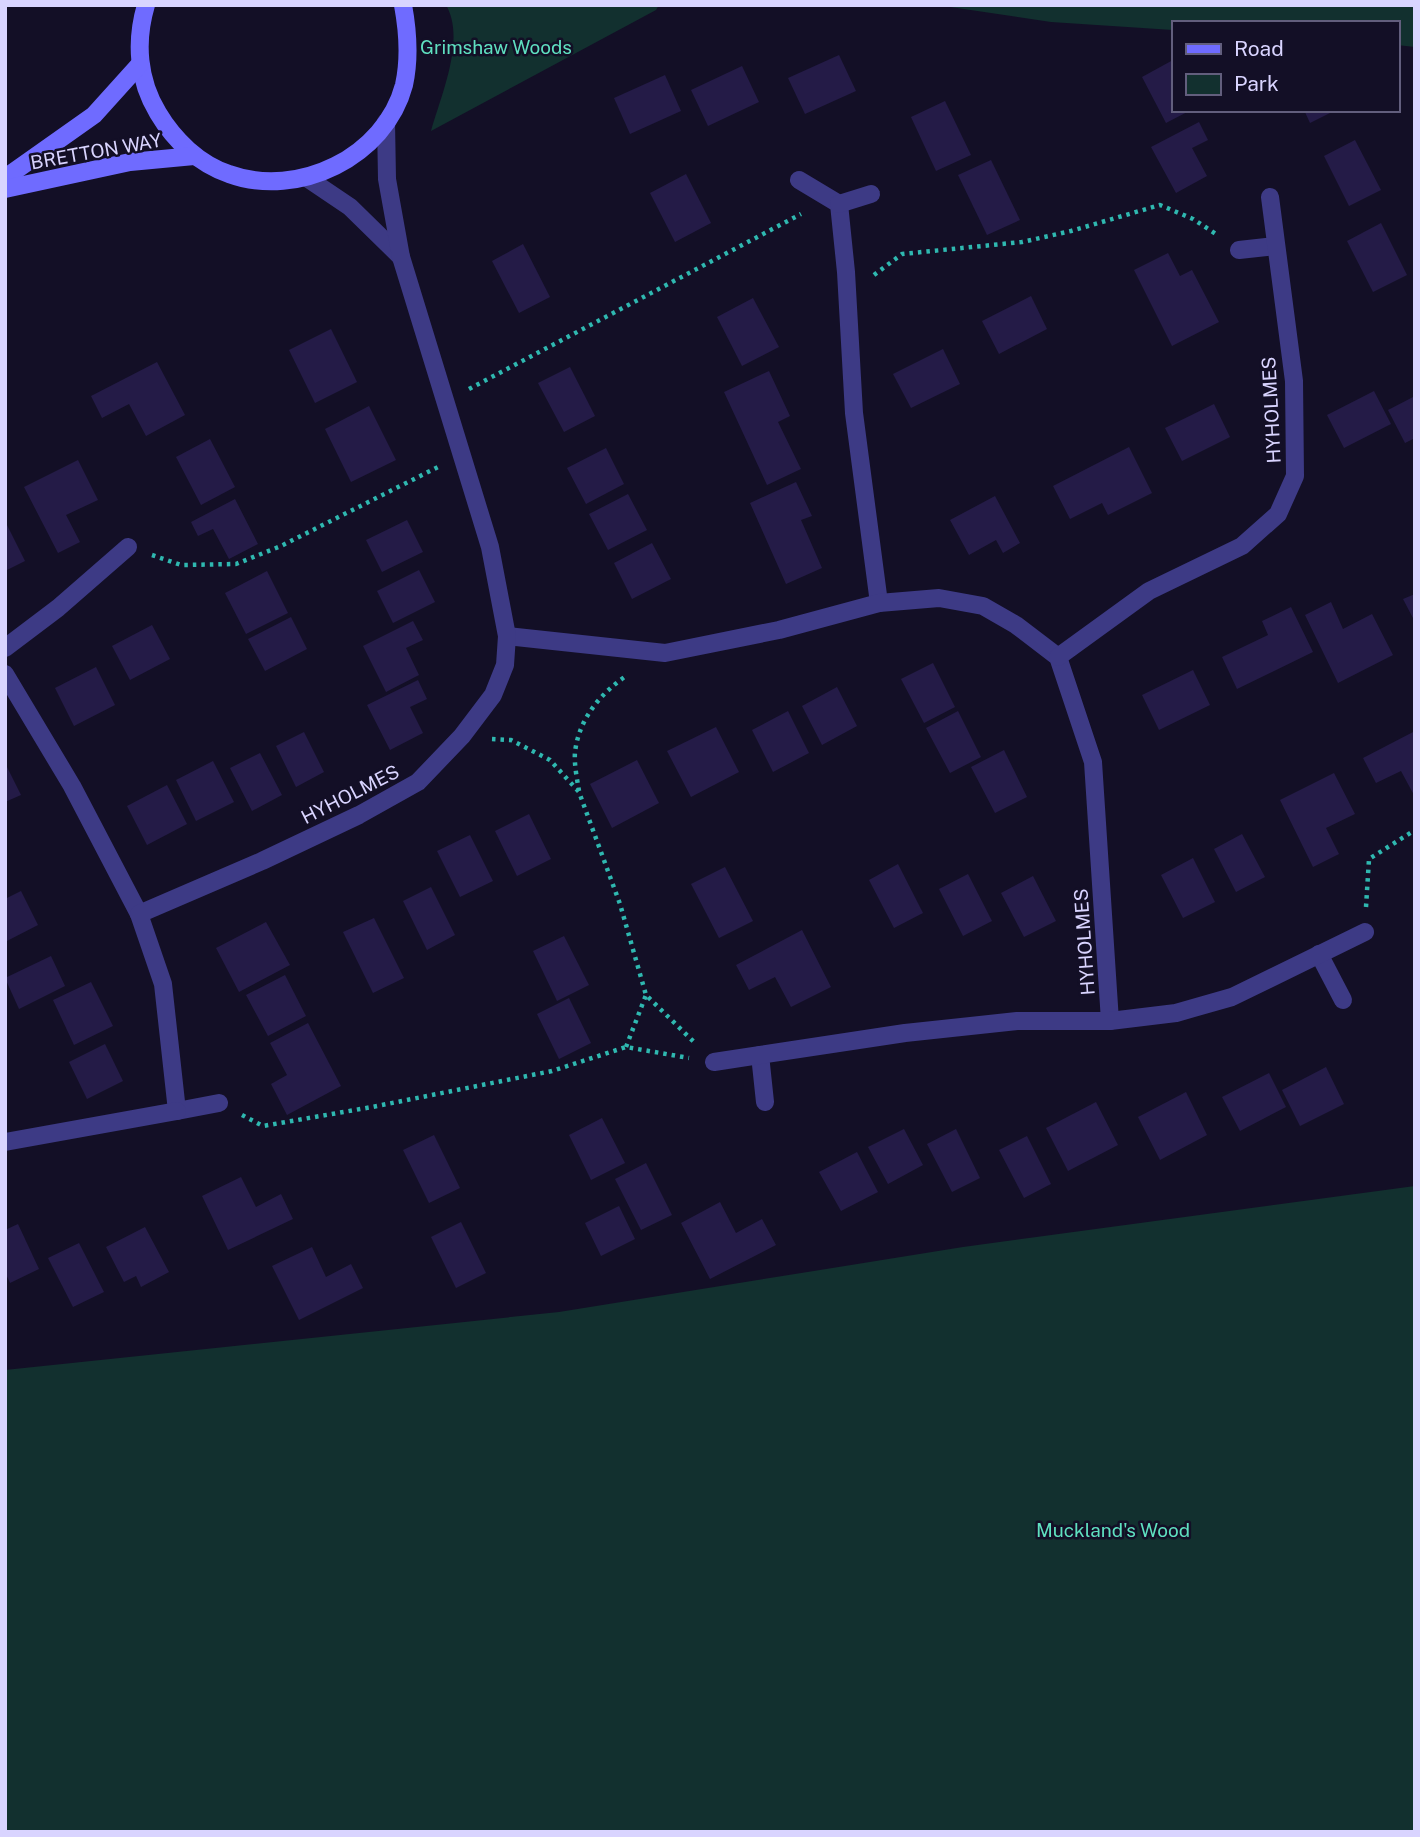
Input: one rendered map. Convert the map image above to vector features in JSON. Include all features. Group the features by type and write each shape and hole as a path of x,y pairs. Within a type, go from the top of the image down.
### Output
{"street":[{"path":"146,5 140,25 139,64 150,100 168,131 194,156 229,175 268,182 307,178 338,166 365,148 386,122 403,86 409,46 403,6"},
{"name":"BRETTON WAY","path":"5,178 94,115 139,64"},
{"name":"HYHOLMES","path":"139,914 262,861 359,815 418,782 462,736 493,695 505,665 507,636 490,547 401,257 387,179 386,122"},
{"name":"BRETTON WAY","path":"5,189 130,162 194,156"},
{"name":"HYHOLMES","path":"307,178 349,207 401,257"},
{"path":"799,180 834,201 871,194"},
{"name":"HYHOLMES","path":"1110,1021 1093,762 1058,657 1149,591 1242,546 1278,514 1295,476 1294,381 1270,197"},
{"path":"834,201 846,272 854,413 879,603"},
{"path":"1239,250 1275,246"},
{"path":"5,648 58,608 128,547"},
{"path":"507,636 665,653 779,630 879,603 939,598 983,606 1016,625 1058,657"},
{"path":"5,674 72,786 139,914 163,984 177,1111"},
{"name":"HYHOLMES","path":"714,1062 905,1033 1017,1021 1110,1021 1175,1013 1232,997 1365,932"},
{"path":"1319,954 1342,1000"},
{"path":"760,1055 765,1102"},
{"path":"5,1142 219,1103"}],"path":[{"path":"446,401 834,201"},
{"path":"846,272 872,277 902,254 1022,242 1160,205 1193,219 1239,250"},
{"path":"128,547 181,565 236,564 281,545 463,454"},
{"path":"665,653 607,689 581,723 575,754 579,792 620,904 646,995 714,1062"},
{"path":"462,736 510,740 550,760 579,792"},
{"path":"1365,932 1369,859 1415,830"},
{"path":"626,1046 646,995"},
{"path":"219,1103 263,1126 552,1071 626,1046 714,1062"}],"green space":[{"name":"Grimshaw Woods","path":"446,5 659,5 656,10 431,131 453,50 452,19"},
{"path":"937,5 1415,5 1415,47 1399,45 1399,21 1172,21 1172,30 1051,22"},
{"name":"Muckland's Wood","path":"1415,1186 1415,1832 5,1832 5,1370 559,1312 963,1247"}],"building":[{"path":"839,55 856,91 805,114 788,78"},
{"path":"1172,61 1172,112 1187,112 1166,123 1142,77"},
{"path":"742,66 759,102 708,126 691,90"},
{"path":"665,75 681,111 630,134 614,98"},
{"path":"945,101 971,155 936,171 911,117"},
{"path":"1305,112 1332,112 1310,123"},
{"path":"1199,122 1208,140 1192,148 1207,176 1176,193 1151,147"},
{"path":"1355,140 1381,190 1349,206 1324,156"},
{"path":"991,160 1020,220 987,235 958,175"},
{"path":"686,174 711,223 675,242 650,193"},
{"path":"1381,223 1407,275 1373,292 1347,241"},
{"path":"523,244 550,297 519,313 492,261"},
{"path":"1168,253 1180,276 1192,270 1219,322 1172,346 1134,270"},
{"path":"1031,296 1047,329 999,354 982,321"},
{"path":"753,298 779,347 742,366 717,317"},
{"path":"331,329 357,382 315,403 289,350"},
{"path":"943,349 960,384 911,408 893,374"},
{"path":"157,362 185,415 146,436 129,404 102,418 91,396"},
{"path":"570,367 595,416 564,432 538,383"},
{"path":"769,371 790,416 778,422 801,469 767,485 724,392"},
{"path":"1374,391 1391,424 1344,448 1327,415"},
{"path":"1415,396 1415,438 1405,443 1388,410"},
{"path":"1214,404 1230,437 1182,461 1165,428"},
{"path":"369,406 396,460 351,482 325,429"},
{"path":"210,439 235,487 201,505 176,457"},
{"path":"1129,447 1152,493 1108,515 1102,503 1070,519 1053,486"},
{"path":"606,448 624,484 586,504 567,468"},
{"path":"78,460 98,500 66,515 80,542 58,553 24,487"},
{"path":"796,482 812,516 801,520 822,568 786,584 750,503"},
{"path":"628,494 647,530 608,550 589,514"},
{"path":"995,496 1020,543 1003,553 996,540 969,555 950,520"},
{"path":"235,499 258,544 229,559 213,529 198,536 191,522"},
{"path":"407,520 423,552 382,572 366,540"},
{"path":"5,521 25,561 5,571"},
{"path":"652,543 671,579 632,599 614,563"},
{"path":"419,570 435,602 393,623 377,591"},
{"path":"267,571 288,613 246,634 225,593"},
{"path":"1415,594 1415,622 1403,599"},
{"path":"1331,602 1343,629 1372,614 1393,655 1338,683 1305,615"},
{"path":"1291,607 1313,652 1237,689 1222,657 1268,635 1262,621"},
{"path":"291,617 307,649 265,671 248,639"},
{"path":"413,621 423,640 406,648 419,675 386,692 363,646"},
{"path":"152,625 170,659 130,680 112,646"},
{"path":"933,663 955,707 924,723 901,679"},
{"path":"96,667 115,705 74,726 55,688"},
{"path":"1193,670 1210,705 1159,730 1142,695"},
{"path":"418,680 427,699 410,707 423,733 390,750 367,705"},
{"path":"837,687 857,726 822,745 802,706"},
{"path":"788,711 809,753 773,772 752,730"},
{"path":"958,711 981,757 950,773 926,728"},
{"path":"716,727 739,772 691,797 667,751"},
{"path":"1415,731 1415,797 1401,771 1376,783 1363,758"},
{"path":"304,732 324,772 296,787 276,746"},
{"path":"1004,750 1027,797 995,813 971,767"},
{"path":"260,753 282,795 252,811 230,768"},
{"path":"637,760 659,803 612,828 590,784"},
{"path":"213,761 234,802 196,821 176,780"},
{"path":"5,763 21,795 5,802"},
{"path":"1334,773 1355,814 1326,828 1339,854 1313,867 1280,800"},
{"path":"167,785 187,824 147,845 127,806"},
{"path":"529,814 551,859 517,876 495,831"},
{"path":"1242,834 1265,877 1236,892 1214,849"},
{"path":"470,835 493,881 460,897 437,851"},
{"path":"1193,858 1215,902 1183,918 1161,875"},
{"path":"898,864 923,913 894,928 869,880"},
{"path":"725,867 753,921 719,938 691,884"},
{"path":"968,874 992,921 963,936 939,889"},
{"path":"1033,876 1056,921 1024,937 1001,893"},
{"path":"431,887 455,935 427,950 403,901"},
{"path":"21,891 38,925 5,942 5,899"},
{"path":"374,918 404,978 373,993 343,932"},
{"path":"266,922 290,965 239,992 216,948"},
{"path":"802,930 831,987 791,1007 775,977 749,990 736,965"},
{"path":"564,936 589,985 557,1001 533,951"},
{"path":"51,956 65,986 19,1009 5,978"},
{"path":"285,975 306,1016 268,1036 246,995"},
{"path":"91,982 113,1026 74,1045 53,1000"},
{"path":"569,998 591,1043 559,1059 537,1014"},
{"path":"308,1023 341,1086 287,1115 271,1084 287,1075 270,1043"},
{"path":"105,1044 123,1081 87,1099 69,1062"},
{"path":"1326,1067 1344,1104 1300,1126 1282,1090"},
{"path":"1269,1073 1286,1107 1240,1131 1222,1097"},
{"path":"1186,1092 1207,1135 1160,1160 1138,1117"},
{"path":"1096,1102 1118,1145 1068,1171 1046,1128"},
{"path":"602,1118 625,1163 591,1180 569,1135"},
{"path":"904,1129 923,1165 888,1184 868,1147"},
{"path":"956,1129 980,1178 952,1192 927,1144"},
{"path":"434,1135 460,1188 429,1203 403,1150"},
{"path":"1027,1136 1051,1184 1024,1198 999,1150"},
{"path":"857,1152 878,1192 841,1211 819,1172"},
{"path":"646,1163 672,1215 641,1230 615,1179"},
{"path":"241,1177 256,1207 281,1194 293,1219 228,1250 202,1196"},
{"path":"720,1202 736,1233 762,1219 776,1245 710,1279 681,1223"},
{"path":"619,1206 635,1239 601,1256 585,1223"},
{"path":"461,1222 486,1273 456,1288 431,1237"},
{"path":"18,1224 39,1269 10,1283 5,1272 5,1230"},
{"path":"145,1227 169,1272 141,1287 136,1276 124,1282 106,1247"},
{"path":"79,1243 104,1292 73,1307 48,1258"},
{"path":"312,1247 326,1277 351,1264 363,1288 299,1320 272,1266"}]}
